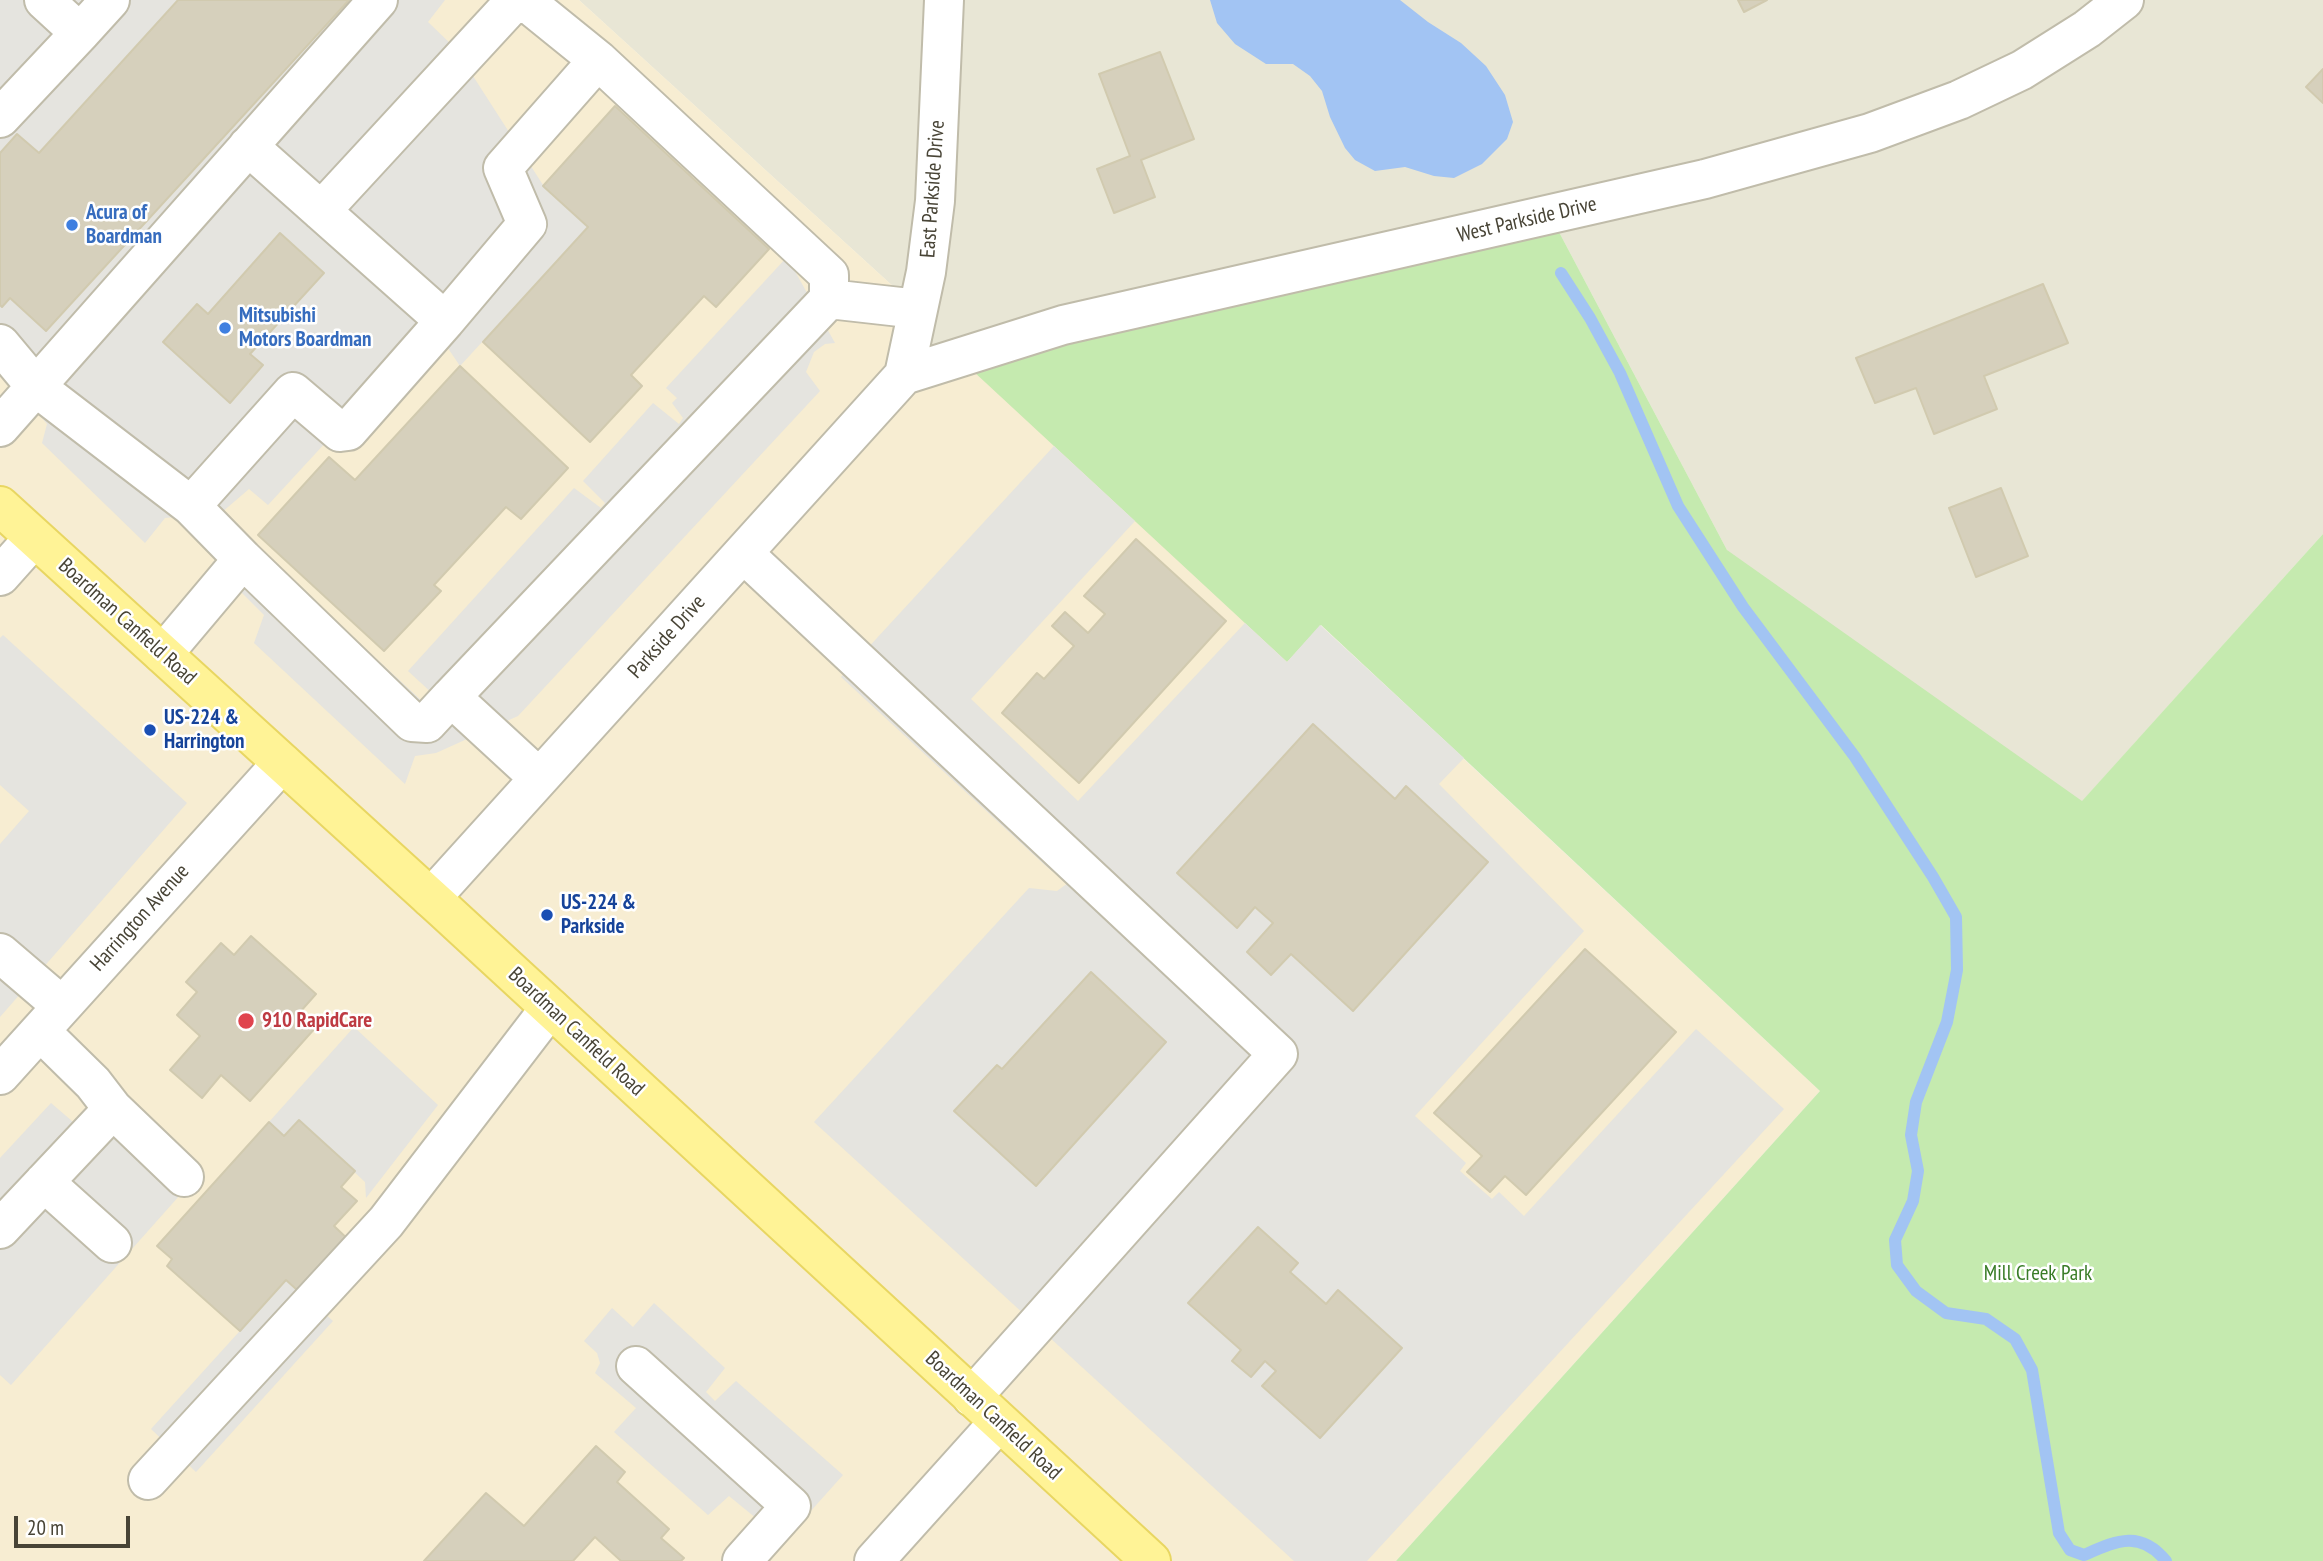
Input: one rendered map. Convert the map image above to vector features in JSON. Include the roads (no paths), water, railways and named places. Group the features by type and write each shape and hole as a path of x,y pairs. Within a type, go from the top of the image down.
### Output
{"main road":[{"name":"Boardman Canfield Road","path":"0,506 431,898 1151,1561"}],"street":[{"path":"44,0 80,33"},
{"path":"0,118 110,0"},
{"path":"0,427 378,0"},
{"name":"East Parkside Drive","path":"904,375 926,272 935,201 944,0"},
{"name":"West Parkside Drive","path":"904,375 1063,325 1704,179 1870,133 1959,100 2022,70 2087,29 2124,0"},
{"path":"0,344 36,387 191,506 412,722 427,723 829,299 829,275 598,60 530,5 513,3 321,211"},
{"path":"191,506 293,393 340,432 348,431 527,224 503,167 598,60"},
{"path":"248,146 445,321"},
{"path":"829,299 918,309"},
{"name":"Parkside Drive","path":"431,898 904,375"},
{"path":"0,576 34,538"},
{"path":"743,553 1278,1054 986,1409 874,1561"},
{"path":"163,654 243,559"},
{"path":"451,697 539,778"},
{"name":"Harrington Avenue","path":"0,1075 282,763"},
{"path":"0,953 51,1019 113,1109 184,1177"},
{"path":"148,1480 386,1222 550,1008"},
{"path":"0,1229 113,1109"},
{"path":"44,1182 112,1243"},
{"path":"636,1366 791,1506 742,1561"}],"water":[{"path":"1210,0 1400,0 1461,43 1486,66 1505,95 1513,122 1507,139 1482,164 1454,178 1434,176 1405,167 1375,171 1355,160 1345,148 1330,117 1322,91 1310,76 1293,64 1266,64 1235,44 1217,23"}],"waterway":[{"path":"1561,273 1590,318 1620,373 1678,506 1743,607 1855,757 1956,917 1957,970 1947,1022 1916,1102 1911,1135 1918,1171 1913,1201 1895,1240 1897,1265 1916,1291 1946,1313 1986,1319 2015,1339 2032,1370 2059,1533 2070,1550 2084,1555 2117,1542 2137,1541 2156,1551 2166,1561"}],"place":[{"name":"Acura of Boardman","path":"72,225"},
{"name":"Mitsubishi Motors Boardman","path":"225,328"},
{"name":"US-224 & Harrington","path":"150,730"},
{"name":"US-224 & Parkside","path":"547,915"},
{"name":"910 RapidCare","path":"246,1021"}],"park label":[{"name":"Mill Creek Park","path":"2038,1274"}]}
